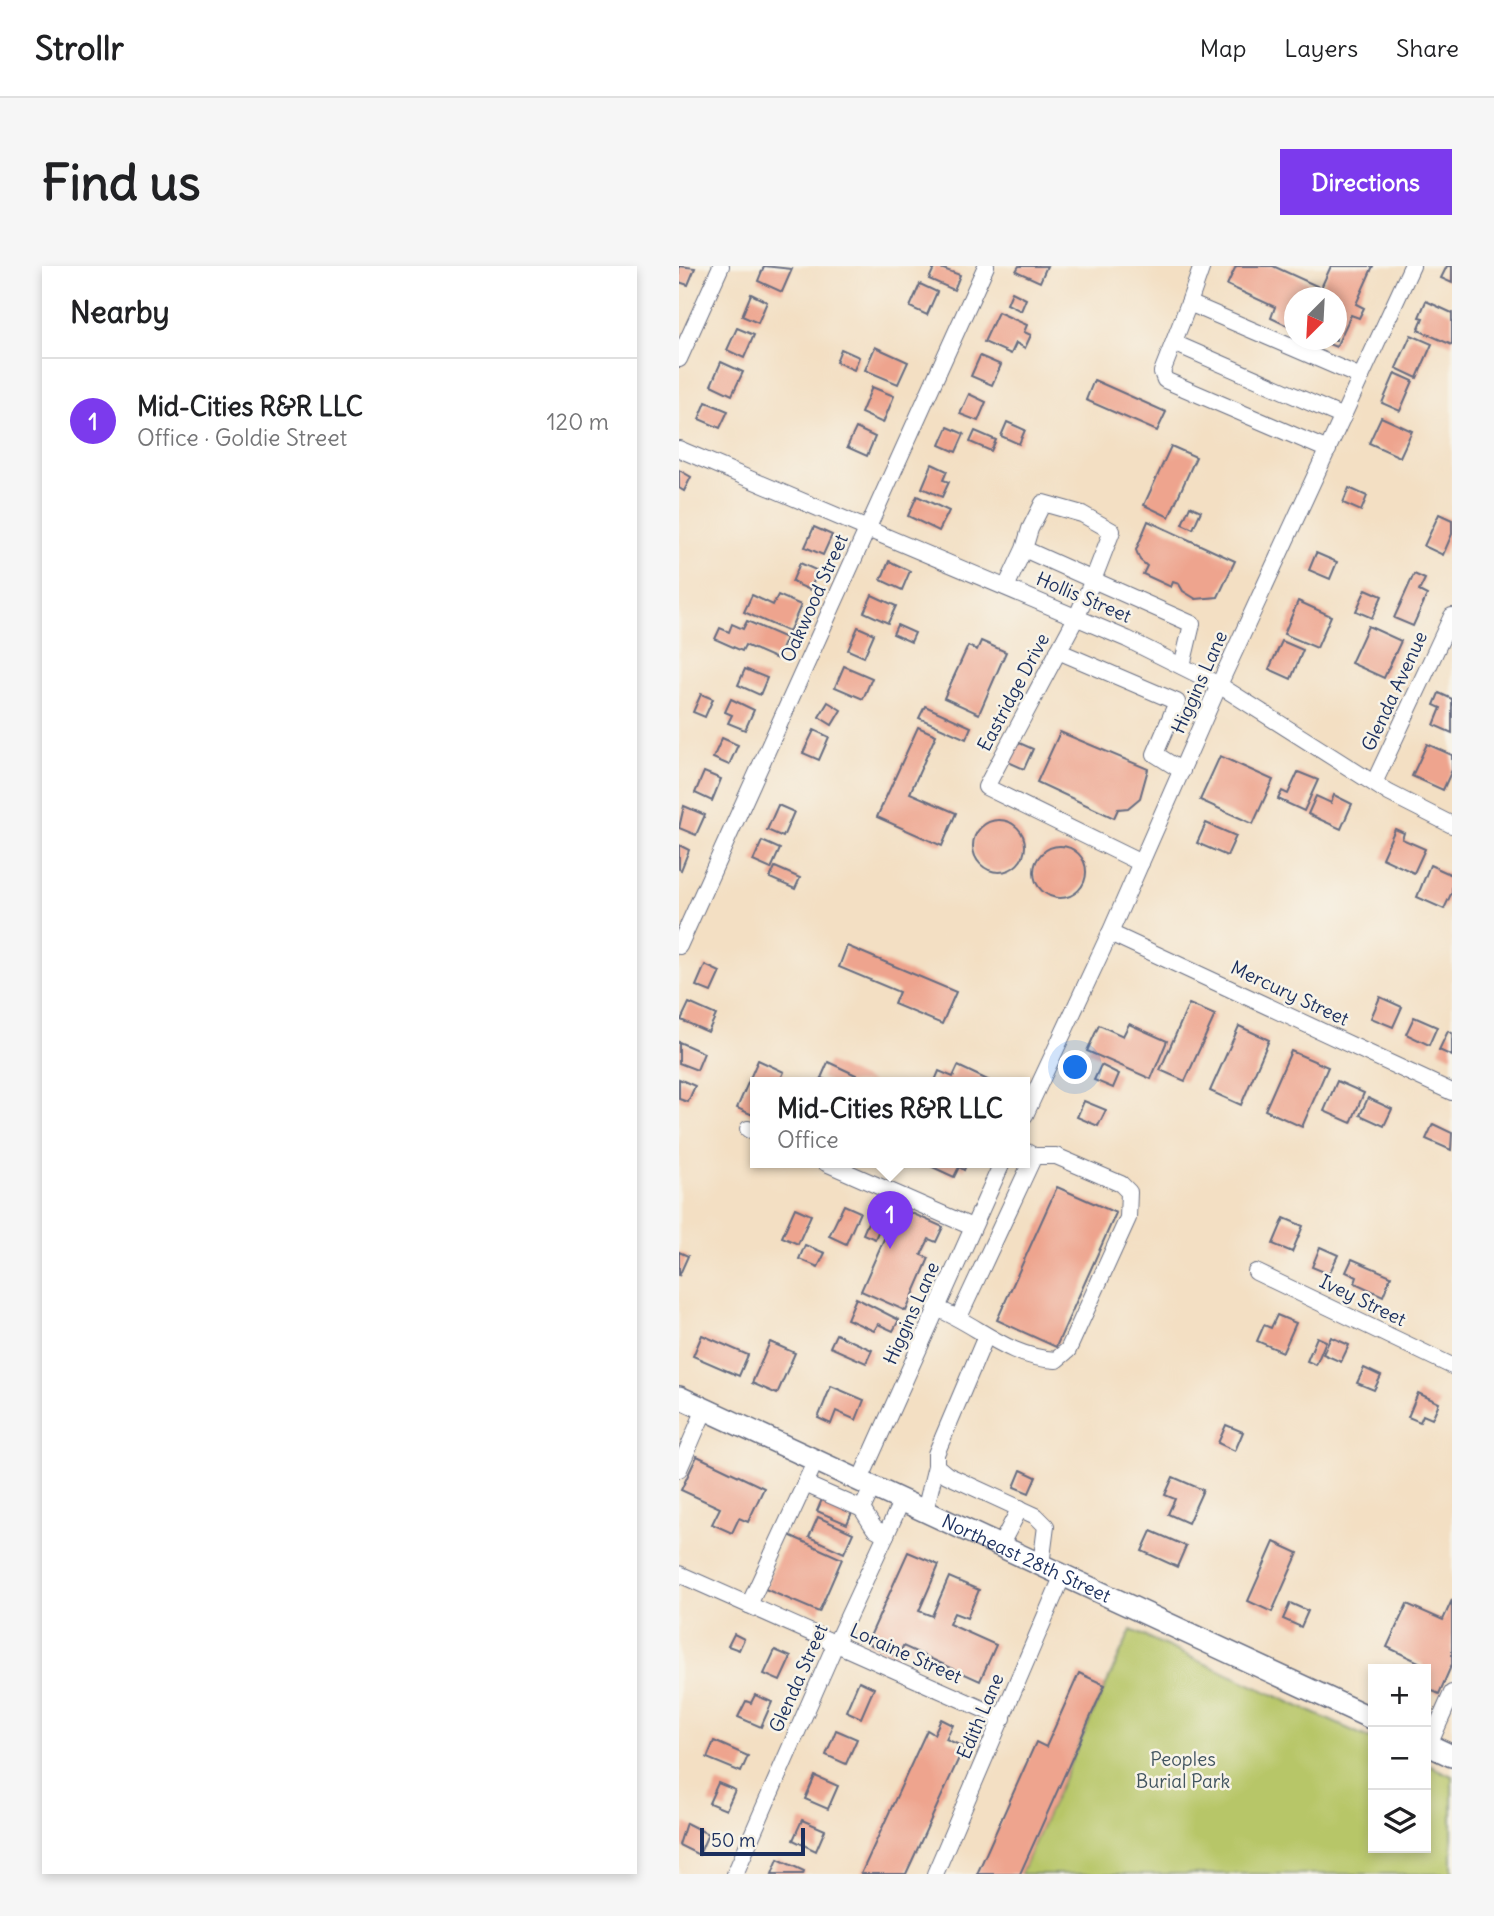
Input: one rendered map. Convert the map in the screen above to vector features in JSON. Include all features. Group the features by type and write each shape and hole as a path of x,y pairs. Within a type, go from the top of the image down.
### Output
{"main road":[{"name":"Northeast 28th Street","path":"679,1397 1368,1717"},
{"path":"1431,1746 1452,1756"}],"street":[{"path":"679,359 721,266"},
{"name":"Oakwood Street","path":"679,946 986,266"},
{"path":"1202,266 1162,372 1165,380 1328,450"},
{"name":"Higgins Lane","path":"1030,1104 1412,266"},
{"path":"1189,303 1361,377"},
{"path":"1174,342 1343,417"},
{"name":"Hollis Street","path":"679,449 1077,616 1182,666 1219,685 1374,783 1452,825"},
{"name":"Eastridge Drive","path":"1024,549 1043,503 1082,514 1112,531 1077,616 986,787 1141,863"},
{"path":"1006,587 1024,549 1192,624 1182,666"},
{"name":"Glenda Avenue","path":"1374,783 1452,616"},
{"path":"1058,651 1177,702 1155,754 1182,771"},
{"name":"Mercury Street","path":"1110,933 1452,1092"},
{"path":"936,1308 959,1317 986,1336 1035,1358 1056,1360 1068,1350 1128,1218 1129,1192 1121,1184 1056,1156 1030,1153"},
{"path":"837,1168 972,1227"},
{"name":"Higgins Lane","path":"862,1509 866,1483 936,1308 1000,1168"},
{"path":"959,1317 1023,1168"},
{"name":"Ivey Street","path":"1257,1272 1452,1366"},
{"path":"925,1511 936,1466 936,1454 986,1336"},
{"path":"679,1469 705,1409"},
{"path":"749,1605 816,1460"},
{"path":"936,1466 947,1475 1036,1516 1046,1527 1041,1565"},
{"path":"805,1484 862,1509 874,1528 886,1535"},
{"name":"Glenda Street","path":"735,1874 835,1644 902,1500"},
{"path":"1000,1546 1020,1508"},
{"name":"Loraine Street","path":"679,1574 1003,1718"},
{"name":"Edith Lane","path":"935,1874 1063,1575"},
{"path":"1431,1736 1452,1693"}],"green space":[{"name":"Peoples Burial Park","path":"1131,1630 1368,1738 1368,1853 1431,1853 1431,1766 1452,1776 1452,1874 1020,1874"}],"building":[{"path":"679,266 695,268 688,285 679,282"},
{"path":"764,266 792,269 782,292 758,281"},
{"path":"935,266 960,275 954,290 929,279"},
{"path":"1019,266 1047,266 1040,282 1016,271"},
{"path":"1236,266 1273,266 1319,287 1284,287 1284,324 1271,318 1275,307 1227,285"},
{"path":"1331,266 1373,266 1356,304 1364,308 1359,318 1351,315 1347,324 1347,287 1321,287"},
{"path":"1447,266 1452,266 1452,283 1441,278"},
{"path":"920,284 937,292 927,315 910,307"},
{"path":"1012,292 1026,299 1021,311 1007,304"},
{"path":"751,294 767,302 758,323 742,316"},
{"path":"1426,301 1452,313 1452,345 1418,330 1423,318 1419,317"},
{"path":"998,312 1027,325 1024,332 1031,335 1025,348 1016,343 1011,354 984,342"},
{"path":"737,328 754,335 744,358 727,350"},
{"path":"1411,335 1432,344 1417,378 1396,368"},
{"path":"875,347 908,362 898,384 865,370"},
{"path":"841,349 859,357 854,370 836,362"},
{"path":"980,356 1001,365 992,385 971,376"},
{"path":"721,362 743,372 732,395 711,385"},
{"path":"1395,373 1413,381 1400,411 1382,403"},
{"path":"1094,380 1166,412 1157,431 1086,400"},
{"path":"872,387 894,396 883,423 861,413"},
{"path":"969,394 986,402 978,421 960,414"},
{"path":"706,402 728,411 720,428 699,419"},
{"path":"1381,417 1412,431 1400,457 1369,443"},
{"path":"1007,422 1025,430 1019,444 1001,436"},
{"path":"948,427 964,434 956,452 940,445"},
{"path":"856,428 875,437 867,456 847,447"},
{"path":"975,431 996,440 991,451 970,442"},
{"path":"1171,446 1196,457 1169,517 1144,505"},
{"path":"932,464 947,471 943,480 949,482 942,497 922,488"},
{"path":"679,470 691,477 684,491 679,488"},
{"path":"1349,488 1367,496 1361,511 1343,503"},
{"path":"917,496 949,511 939,531 908,516"},
{"path":"1190,506 1201,511 1193,529 1182,524"},
{"path":"1439,514 1452,520 1452,534 1443,555 1424,546"},
{"path":"1148,521 1235,561 1218,597 1196,599 1183,591 1179,584 1173,582 1171,587 1143,574 1147,566 1140,560 1136,550"},
{"path":"814,527 832,535 823,555 805,547"},
{"path":"1316,553 1337,562 1330,579 1309,570"},
{"path":"889,561 910,571 902,590 881,580"},
{"path":"800,563 818,571 810,590 792,582"},
{"path":"1414,574 1425,579 1419,591 1427,595 1413,626 1394,618"},
{"path":"1366,589 1382,596 1372,618 1356,611"},
{"path":"752,595 773,605 778,595 801,605 789,632 744,612"},
{"path":"872,595 896,606 888,623 864,612"},
{"path":"1298,601 1331,616 1317,648 1284,634"},
{"path":"747,621 786,638 777,659 745,645 742,651 715,639 720,628 729,632 732,624 743,629"},
{"path":"897,625 915,633 911,642 893,634"},
{"path":"1368,626 1401,641 1384,678 1351,663"},
{"path":"858,627 874,634 864,657 848,650"},
{"path":"981,641 1006,652 979,714 944,698 968,646 977,650"},
{"path":"1282,641 1303,650 1291,679 1269,669"},
{"path":"844,666 872,678 863,699 835,687"},
{"path":"745,669 767,678 760,695 738,685"},
{"path":"1439,693 1452,699 1452,733 1434,725 1441,708 1434,705"},
{"path":"701,694 713,699 705,717 693,712"},
{"path":"731,699 754,710 745,730 728,723 732,715 725,712"},
{"path":"828,702 841,710 832,725 819,717"},
{"path":"925,706 971,727 966,739 919,718"},
{"path":"918,727 936,735 910,793 956,813 942,846 877,817"},
{"path":"814,730 829,737 819,760 803,753"},
{"path":"1060,732 1148,769 1140,798 1128,808 1118,809 1114,818 1037,782"},
{"path":"722,738 738,745 729,765 713,758"},
{"path":"1015,741 1033,749 1024,769 1006,761"},
{"path":"1427,744 1452,755 1452,770 1443,790 1412,776"},
{"path":"1220,756 1273,780 1253,824 1200,800"},
{"path":"704,772 721,779 712,801 695,793"},
{"path":"1298,772 1318,780 1304,811 1278,799 1282,791 1288,794"},
{"path":"1334,795 1352,804 1341,829 1308,814 1316,796 1331,803"},
{"path":"778,805 794,812 783,837 767,830"},
{"path":"684,806 705,815 696,835 679,828"},
{"path":"999,820 1009,822 1017,828 1023,836 1023,856 1017,864 1009,870 999,872 989,870 981,864 975,856 973,846 975,836 981,828 989,822"},
{"path":"1206,823 1236,836 1227,856 1197,843"},
{"path":"1395,829 1404,833 1402,839 1425,849 1414,873 1382,858"},
{"path":"762,841 780,849 771,869 753,861"},
{"path":"679,845 689,850 681,870 679,869"},
{"path":"1060,846 1070,848 1078,854 1084,862 1084,882 1078,890 1070,896 1060,898 1050,896 1042,890 1036,882 1034,872 1036,862 1042,854 1050,848"},
{"path":"1430,865 1452,875 1452,892 1444,909 1417,897"},
{"path":"775,867 800,878 795,889 770,878"},
{"path":"847,946 956,992 942,1024 894,1004 899,992 839,967"},
{"path":"705,965 720,972 711,992 696,986"},
{"path":"1380,997 1402,1007 1393,1027 1371,1018"},
{"path":"689,1003 716,1015 708,1032 681,1020"},
{"path":"1189,1004 1215,1015 1185,1081 1160,1070"},
{"path":"1414,1017 1437,1027 1429,1045 1406,1034"},
{"path":"1129,1024 1167,1041 1151,1079 1087,1051 1099,1025 1123,1036"},
{"path":"1239,1026 1269,1040 1241,1105 1210,1091"},
{"path":"1448,1031 1452,1033 1452,1056 1439,1050"},
{"path":"679,1042 704,1053 697,1070 679,1063"},
{"path":"1291,1051 1328,1067 1302,1127 1265,1110"},
{"path":"758,1060 784,1072 782,1077 751,1077"},
{"path":"828,1062 860,1077 821,1077"},
{"path":"1101,1065 1119,1074 1113,1088 1094,1080"},
{"path":"958,1066 981,1077 953,1077"},
{"path":"939,1071 953,1077 936,1077"},
{"path":"750,1078 750,1114 737,1108"},
{"path":"679,1079 695,1086 688,1102 679,1099"},
{"path":"1337,1081 1364,1093 1351,1123 1324,1111"},
{"path":"1368,1098 1392,1109 1384,1126 1360,1115"},
{"path":"1084,1101 1106,1110 1098,1126 1077,1117"},
{"path":"1433,1124 1452,1133 1451,1150 1426,1139"},
{"path":"935,1168 958,1168 954,1177"},
{"path":"1057,1187 1116,1213 1056,1347 997,1320"},
{"path":"844,1205 860,1212 846,1244 829,1236"},
{"path":"898,1207 943,1227 936,1242 929,1239 921,1255 929,1258 906,1311 861,1291"},
{"path":"795,1208 811,1215 798,1244 782,1237"},
{"path":"1284,1218 1303,1226 1292,1252 1273,1244"},
{"path":"869,1220 881,1225 875,1239 863,1234"},
{"path":"805,1245 825,1253 818,1267 799,1259"},
{"path":"1320,1247 1338,1255 1329,1274 1312,1267"},
{"path":"679,1252 688,1256 679,1276"},
{"path":"1352,1259 1391,1276 1383,1296 1355,1283 1357,1277 1346,1272"},
{"path":"856,1298 899,1320 893,1331 878,1324 874,1331 847,1319"},
{"path":"1277,1315 1296,1323 1283,1352 1257,1341 1264,1325 1271,1328"},
{"path":"836,1334 872,1350 866,1363 830,1347"},
{"path":"702,1335 748,1355 739,1376 693,1356"},
{"path":"1317,1337 1326,1341 1316,1365 1307,1361"},
{"path":"1331,1337 1349,1345 1341,1362 1323,1354"},
{"path":"770,1342 795,1353 777,1394 752,1383"},
{"path":"1364,1368 1381,1376 1374,1390 1357,1383"},
{"path":"831,1386 864,1400 856,1420 836,1411 831,1424 818,1418"},
{"path":"1418,1393 1439,1403 1432,1419 1423,1415 1420,1422 1408,1417"},
{"path":"1226,1425 1243,1432 1235,1451 1218,1443"},
{"path":"697,1456 764,1488 748,1522 739,1518 732,1533 712,1524 720,1508 681,1490"},
{"path":"1021,1470 1036,1477 1029,1493 1014,1487"},
{"path":"1173,1477 1203,1490 1188,1523 1168,1514 1175,1499 1165,1495"},
{"path":"823,1497 853,1510 847,1524 817,1511"},
{"path":"818,1517 853,1533 844,1553 809,1537"},
{"path":"1151,1531 1186,1546 1177,1567 1142,1551"},
{"path":"789,1535 842,1559 819,1612 765,1589"},
{"path":"1274,1542 1298,1553 1272,1612 1248,1601"},
{"path":"908,1552 939,1565 919,1611 932,1616 949,1577 979,1590 967,1618 954,1613 949,1624 996,1645 980,1681 903,1646 898,1657 867,1643"},
{"path":"1452,1600 1452,1664 1439,1694 1431,1690 1431,1664 1423,1664 1387,1647 1407,1604 1443,1620"},
{"path":"1290,1603 1308,1611 1301,1627 1283,1619"},
{"path":"734,1634 744,1639 739,1650 728,1646"},
{"path":"775,1650 791,1657 780,1681 764,1674"},
{"path":"1079,1673 1105,1685 1020,1874 977,1874 1036,1742 1046,1747"},
{"path":"859,1681 874,1688 861,1718 846,1711"},
{"path":"755,1695 772,1702 761,1727 738,1717 746,1701 751,1703"},
{"path":"941,1719 953,1725 946,1739 964,1747 906,1874 861,1874 927,1730 934,1734"},
{"path":"836,1730 857,1739 846,1764 826,1755"},
{"path":"714,1741 748,1756 741,1772 707,1758"},
{"path":"815,1776 838,1786 828,1809 805,1799"},
{"path":"718,1783 735,1790 726,1810 709,1803"},
{"path":"802,1820 825,1830 816,1851 793,1840"},
{"path":"686,1823 708,1834 699,1855 679,1845"},
{"path":"778,1859 804,1871 803,1874 772,1874"}],"place":[{"name":"Mid-Cities R&R LLC","path":"890,1249"}]}
